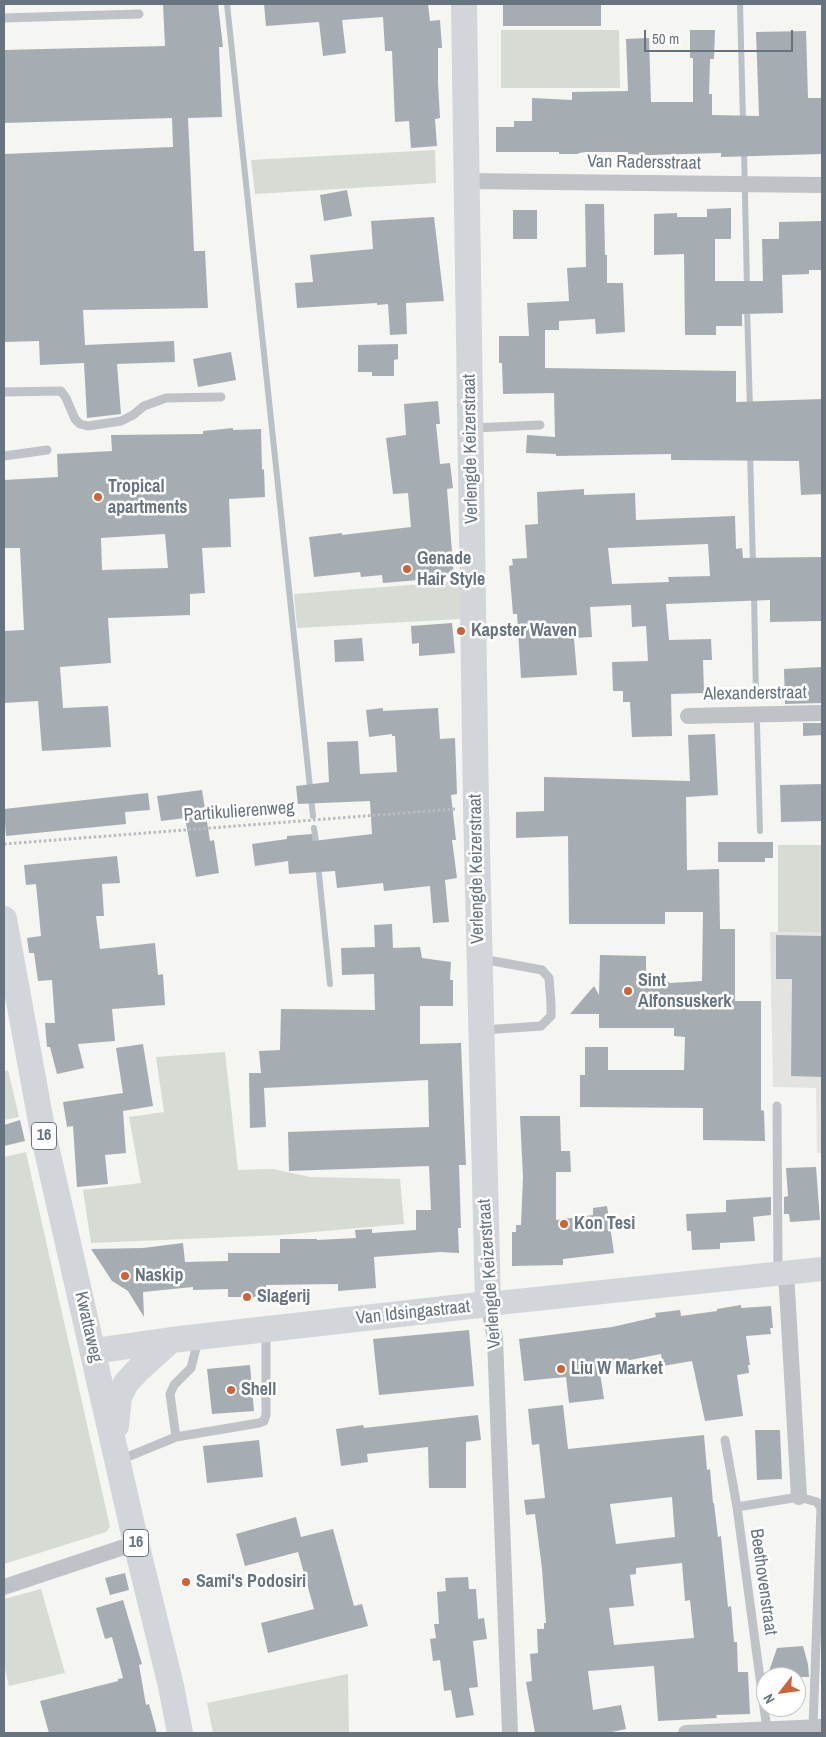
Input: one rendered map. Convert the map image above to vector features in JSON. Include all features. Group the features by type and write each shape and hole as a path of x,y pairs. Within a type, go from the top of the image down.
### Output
{"main road":[{"name":"Verlengde Keizerstraat","path":"464,4 465,181 476,807 488,1304"},
{"name":"Kwattaweg","path":"4,919 44,1133 136,1543 171,1686 180,1733"},
{"name":"Van Idsingastraat","path":"94,1352 170,1340 822,1269"},
{"path":"117,1454 117,1408 119,1397 126,1383 139,1368 170,1340"}],"street":[{"name":"Van Radersstraat","path":"465,181 822,185"},
{"name":"Alexanderstraat","path":"688,716 822,712"},
{"path":"782,1273 799,1497"},
{"name":"Verlengde Keizerstraat","path":"488,1304 495,1338 510,1733"},
{"path":"4,1587 136,1543"},
{"path":"686,1733 818,1727"}],"lane":[{"path":"4,18 139,14"},
{"path":"4,392 61,391 75,419 80,424 88,426 122,421 144,406 166,398 221,397"},
{"path":"470,428 540,425"},
{"path":"4,456 47,450"},
{"path":"480,958 542,970 548,978 551,1004 551,1016 541,1026 482,1030"},
{"path":"777,1106 782,1273"},
{"path":"117,1454 176,1438 264,1421 266,1415 266,1330"},
{"path":"176,1438 170,1394 174,1385 191,1368 199,1337"},
{"name":"Beethovenstraat","path":"725,1440 737,1507 766,1730"},
{"path":"737,1507 799,1497 817,1502 821,1508 818,1727"}],"path":[{"name":"Partikulierenweg","path":"4,844 476,807"}],"shaded area":[{"path":"501,30 619,30 620,88 501,88"},
{"path":"435,150 436,183 255,194 251,160"},
{"path":"461,581 461,619 297,628 294,594"},
{"path":"778,845 822,845 822,933 778,932"},
{"path":"770,932 822,933 822,1153 817,1153 816,1088 773,1087"},
{"path":"225,1052 238,1170 273,1169 310,1177 400,1179 404,1224 280,1235 91,1243 83,1190 141,1183 129,1117 164,1112 156,1057"},
{"path":"8,1070 19,1117 4,1120 4,1072"},
{"path":"26,1152 110,1527 106,1532 4,1564 4,1157"},
{"path":"41,1589 65,1673 9,1686 4,1665 4,1599"},
{"path":"348,1674 349,1733 213,1733 207,1703"}],"building":[{"path":"163,4 218,4 223,47 219,47 222,117 188,118 194,251 205,251 208,308 83,310 85,345 174,341 175,362 117,364 121,414 87,418 84,363 40,365 39,341 4,342 4,154 173,147 172,118 4,123 4,50 165,46"},
{"path":"264,4 428,4 430,21 440,20 442,48 438,48 440,118 435,119 437,146 411,148 409,121 395,122 392,51 385,51 383,17 342,20 346,53 323,56 319,22 266,26"},
{"path":"503,4 601,4 601,26 503,26"},
{"path":"690,30 715,30 714,59 710,59 709,94 712,94 712,115 759,116 756,32 806,31 808,98 822,98 822,154 721,157 721,153 649,155 628,154 628,152 559,154 559,152 496,152 496,127 514,127 514,121 532,121 532,98 572,100 572,92 628,91 626,39 649,38 651,102 693,102 693,58 690,58"},
{"path":"347,190 352,216 324,221 320,195"},
{"path":"585,204 604,204 607,283 623,283 625,332 596,334 595,319 559,321 559,330 545,330 545,368 736,371 736,402 822,399 822,494 801,495 799,461 671,460 671,454 556,456 556,454 526,453 527,435 555,437 554,393 503,394 502,363 499,363 499,336 529,336 527,303 569,301 567,268 586,267"},
{"path":"731,208 731,239 715,239 715,281 763,281 762,239 779,239 779,222 822,221 822,270 809,270 809,274 782,275 783,313 742,314 742,326 716,326 716,335 685,335 684,254 654,255 654,214 677,213 677,217 707,217 707,209"},
{"path":"513,210 537,210 537,239 513,239"},
{"path":"434,217 444,301 406,303 407,334 390,335 388,304 297,308 295,283 313,282 310,255 373,249 371,221"},
{"path":"398,344 398,359 394,360 394,376 372,376 372,372 358,372 358,345"},
{"path":"231,352 236,380 198,387 193,359"},
{"path":"438,401 440,424 436,424 440,464 450,463 453,488 447,489 454,577 383,583 382,575 361,577 360,572 314,577 309,537 411,527 408,493 393,494 386,438 406,435 404,404"},
{"path":"233,428 233,430 261,429 265,497 229,499 231,547 202,548 205,593 190,594 190,615 108,618 111,663 60,667 63,708 108,706 111,747 42,751 38,701 4,703 4,631 24,630 20,548 5,548 4,480 58,477 57,454 112,451 111,435 203,434 203,431","holes":["165,534 168,568 102,570 101,538"]},
{"path":"584,489 584,495 635,493 636,520 735,516 736,549 742,548 743,558 822,557 822,621 770,622 770,600 666,604 669,640 711,639 712,660 703,660 704,693 671,694 672,736 632,737 630,702 623,702 623,691 613,691 612,662 648,661 646,626 632,627 631,605 590,607 592,637 574,638 577,675 521,678 517,614 513,614 509,566 513,565 512,559 527,558 525,525 538,524 537,492","holes":["708,544 710,576 668,577 669,582 612,584 608,548"]},
{"path":"452,623 455,653 419,656 419,643 412,644 411,626"},
{"path":"362,638 364,661 335,662 334,640"},
{"path":"822,667 822,703 785,704 784,669"},
{"path":"383,708 383,711 438,708 440,739 455,738 457,794 451,795 456,840 452,840 457,878 445,880 449,922 433,923 430,886 384,891 383,883 337,888 335,871 289,874 288,861 255,866 252,844 287,839 287,836 312,834 313,841 372,834 370,801 298,804 296,786 329,782 327,742 358,741 360,774 397,772 395,736 392,736 392,734 369,737 366,710"},
{"path":"803,723 822,723 822,735 803,736"},
{"path":"715,734 718,795 686,797 687,870 719,869 720,929 735,929 735,1001 761,1001 761,1110 764,1111 765,1141 703,1140 703,1108 580,1107 580,1075 585,1075 585,1047 608,1047 608,1070 684,1070 685,1037 674,1036 674,1028 599,1028 599,1014 570,1014 594,986 599,995 600,955 646,956 646,973 670,983 702,981 703,912 665,912 665,924 569,924 568,836 516,838 516,812 544,811 544,777 690,781 688,735"},
{"path":"822,784 822,821 781,822 780,785"},
{"path":"202,790 210,841 214,840 219,873 196,877 185,818 161,821 157,796"},
{"path":"148,793 150,810 125,812 126,824 6,836 4,809"},
{"path":"718,842 773,842 773,858 765,858 765,862 718,862"},
{"path":"117,856 120,883 102,884 104,916 96,916 100,949 155,943 158,975 163,974 165,1005 112,1009 115,1041 78,1044 84,1068 57,1074 50,1047 47,1047 45,1023 55,1023 52,980 38,981 34,953 29,953 27,938 41,936 36,884 26,885 24,865"},
{"path":"392,924 393,948 420,947 422,958 451,962 450,980 453,980 453,1006 420,1006 420,1044 461,1043 466,1165 459,1165 461,1228 458,1228 459,1253 440,1252 374,1257 376,1288 338,1291 338,1284 266,1285 266,1297 228,1297 228,1289 193,1290 193,1287 143,1292 144,1317 128,1291 112,1281 91,1249 143,1248 183,1243 185,1262 228,1261 228,1253 280,1253 280,1239 356,1238 355,1230 372,1229 372,1233 416,1230 416,1210 431,1210 429,1166 289,1171 288,1132 429,1127 428,1080 264,1088 266,1127 250,1128 249,1073 261,1073 259,1051 280,1050 281,1009 375,1010 374,974 342,975 341,948 375,947 374,925"},
{"path":"776,935 822,936 822,1077 791,1076 792,979 776,979"},
{"path":"143,1044 153,1106 123,1111 126,1153 105,1155 108,1184 77,1187 73,1126 67,1127 63,1102 123,1093 116,1048"},
{"path":"520,1116 560,1116 561,1151 570,1151 571,1172 556,1172 556,1220 593,1215 593,1208 607,1206 614,1253 563,1259 563,1265 512,1266 512,1232 516,1232 516,1225 521,1225 523,1177"},
{"path":"20,1120 25,1141 4,1146 4,1125"},
{"path":"816,1167 820,1220 790,1222 789,1214 784,1214 784,1197 788,1196 786,1168"},
{"path":"771,1197 771,1215 753,1217 755,1241 720,1243 720,1249 692,1250 691,1231 687,1231 686,1214 726,1212 726,1200"},
{"path":"741,1305 741,1308 771,1306 773,1328 770,1328 771,1334 746,1336 750,1365 748,1365 749,1373 737,1375 743,1416 705,1421 692,1361 663,1366 661,1354 599,1366 604,1399 569,1403 566,1377 524,1381 519,1339 612,1327 656,1317 655,1313 680,1310 681,1316 717,1311 717,1309"},
{"path":"469,1330 474,1386 379,1395 373,1339"},
{"name":"Shell","path":"250,1365 254,1411 212,1414 207,1369"},
{"path":"563,1405 568,1449 704,1435 707,1470 710,1469 718,1537 721,1536 728,1607 731,1606 734,1642 737,1642 738,1672 748,1672 750,1714 716,1715 717,1718 658,1721 654,1666 588,1671 593,1710 621,1705 626,1729 607,1733 535,1733 526,1682 532,1681 530,1654 538,1653 537,1629 544,1629 544,1623 546,1623 535,1514 526,1515 524,1500 545,1498 539,1444 532,1445 528,1409","holes":["672,1497 675,1537 616,1544 610,1504","682,1563 685,1601 690,1600 694,1638 614,1645 609,1608 634,1606 630,1575 636,1574 636,1568"]},
{"path":"478,1415 481,1440 466,1442 466,1488 429,1488 428,1447 367,1454 368,1462 341,1466 336,1429 363,1425 364,1428"},
{"path":"755,1430 780,1430 782,1479 757,1480"},
{"path":"259,1440 263,1477 207,1483 203,1446"},
{"path":"296,1517 301,1537 333,1529 354,1606 362,1604 368,1626 268,1653 261,1623 314,1609 298,1552 245,1566 236,1534"},
{"path":"125,1573 129,1590 110,1595 105,1578"},
{"path":"468,1577 469,1589 476,1589 478,1619 484,1618 487,1639 473,1641 478,1687 469,1688 474,1715 456,1718 451,1690 444,1691 440,1660 433,1661 430,1639 436,1638 434,1624 439,1624 437,1592 446,1591 445,1578"},
{"path":"123,1600 142,1664 139,1665 146,1705 149,1704 157,1733 49,1733 40,1701 118,1681 118,1679 123,1678 112,1637 105,1639 96,1608"},
{"path":"803,1646 809,1677 806,1677 806,1667 770,1667 777,1648"}],"waterway":[{"path":"227,4 313,816"},
{"path":"740,4 743,122"},
{"path":"744,150 747,287"},
{"path":"747,307 750,410"},
{"path":"750,452 753,565"},
{"path":"754,592 756,698"},
{"path":"757,724 760,831"},
{"path":"314,828 317,849"},
{"path":"318,864 330,984"}],"place":[{"name":"Tropical apartments","path":"98,497"},
{"name":"Genade Hair Style","path":"407,569"},
{"name":"Kapster Waven","path":"461,631"},
{"name":"Sint Alfonsuskerk","path":"628,991"},
{"name":"Kon Tesi","path":"564,1224"},
{"name":"Naskip","path":"125,1276"},
{"name":"Slagerij","path":"247,1297"},
{"name":"Liu W Market","path":"561,1369"},
{"name":"Shell","path":"231,1390"},
{"name":"Sami's Podosiri","path":"186,1582"}]}
